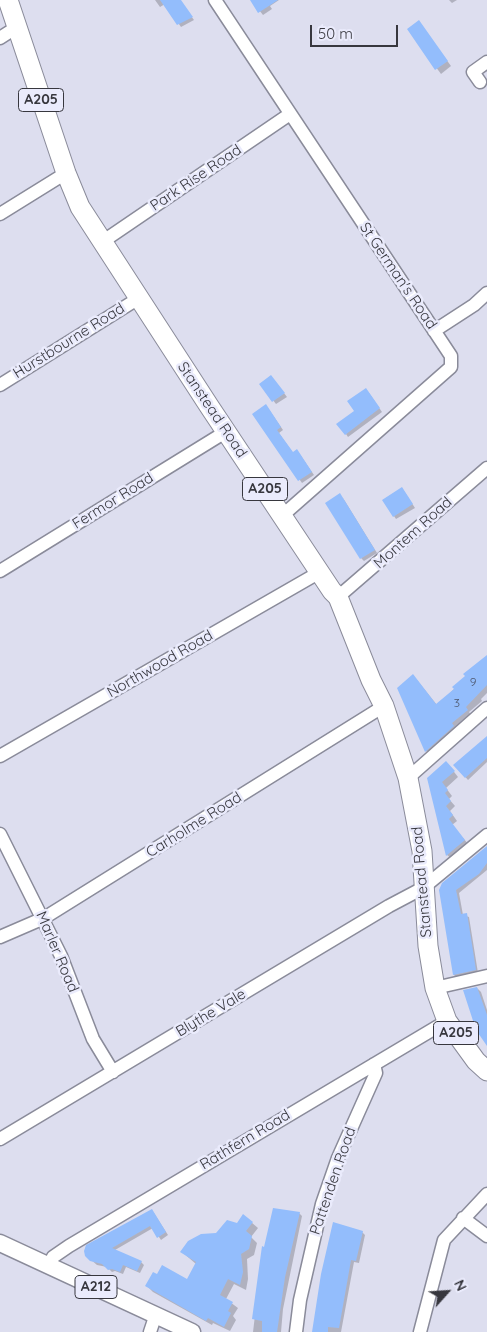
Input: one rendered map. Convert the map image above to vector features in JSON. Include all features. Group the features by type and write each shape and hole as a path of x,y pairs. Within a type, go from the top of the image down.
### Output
{"highway":[{"name":"Stanstead Road","path":"8,0 66,173 80,207 338,597 371,680 384,706 408,778 422,851 428,946 435,988 447,1020 476,1061 487,1071"}],"main road":[{"name":"A212","path":"0,1243 192,1332"}],"street":[{"name":"St German's Road","path":"215,0 451,356 450,367 283,515"},
{"path":"0,38 17,28"},
{"path":"480,82 473,72 487,62"},
{"name":"Park Rise Road","path":"102,242 290,114"},
{"path":"0,214 66,173"},
{"path":"434,331 474,305 487,293"},
{"name":"Hurstbourne Road","path":"0,385 139,298"},
{"name":"Fermor Road","path":"0,570 227,431"},
{"name":"Montem Road","path":"338,597 487,468"},
{"name":"Northwood Road","path":"0,756 320,572"},
{"name":"Carholme Road","path":"0,937 44,918 384,706"},
{"path":"408,778 487,708"},
{"name":"Marler Road","path":"0,834 44,918 93,1039 113,1072"},
{"name":"Blythe Vale","path":"0,1138 381,911 424,888 487,835"},
{"path":"435,988 487,976"},
{"name":"Rathfern Road","path":"49,1266 53,1257 69,1246 447,1020"},
{"name":"Pattenden Road","path":"296,1332 300,1300 322,1204 338,1158 376,1074 374,1064"},
{"path":"420,1332 444,1240 487,1194"},
{"path":"463,1218 487,1236"},
{"path":"150,1332 156,1314"}],"building":[{"path":"160,0 181,0 193,17 177,25"},
{"path":"250,0 278,0 258,13"},
{"path":"419,20 448,61 435,70 407,29"},
{"path":"271,375 285,393 272,402 259,384"},
{"path":"366,388 380,408 345,435 336,424 354,411 347,401"},
{"path":"266,404 281,427 277,430 293,452 297,449 312,472 298,481 252,414"},
{"path":"402,487 413,504 393,517 382,500"},
{"path":"340,493 375,550 360,559 325,503"},
{"path":"487,655 487,685 466,707 468,710 452,723 454,726 425,752 397,688 413,674 436,704 454,689 452,687 465,676 463,674"},
{"path":"487,736 487,758 465,778 453,765"},
{"path":"446,761 455,771 442,782 448,790 445,793 451,801 446,806 453,815 449,819 465,840 446,856 427,778"},
{"path":"487,846 487,863 479,874 456,890 461,914 467,913 476,970 453,975 439,890 442,883"},
{"path":"477,987 487,1015 487,1046 476,1030 463,990"},
{"path":"273,1208 300,1212 285,1277 277,1332 262,1332 262,1321 252,1319 262,1246 264,1247"},
{"path":"152,1209 166,1232 157,1238 150,1226 112,1248 142,1261 137,1271 123,1265 120,1272 112,1269 108,1270 102,1264 90,1261 85,1256 86,1245"},
{"path":"243,1214 253,1222 246,1231 252,1236 249,1249 241,1254 243,1272 240,1285 228,1279 220,1295 233,1302 228,1311 231,1313 224,1327 208,1318 206,1321 145,1286 153,1272 157,1274 162,1265 187,1279 196,1262 180,1252 188,1241 201,1234 216,1233 227,1220 237,1223"},
{"path":"333,1222 363,1231 356,1261 351,1260 339,1328 328,1327 328,1332 312,1332 321,1274"}]}
